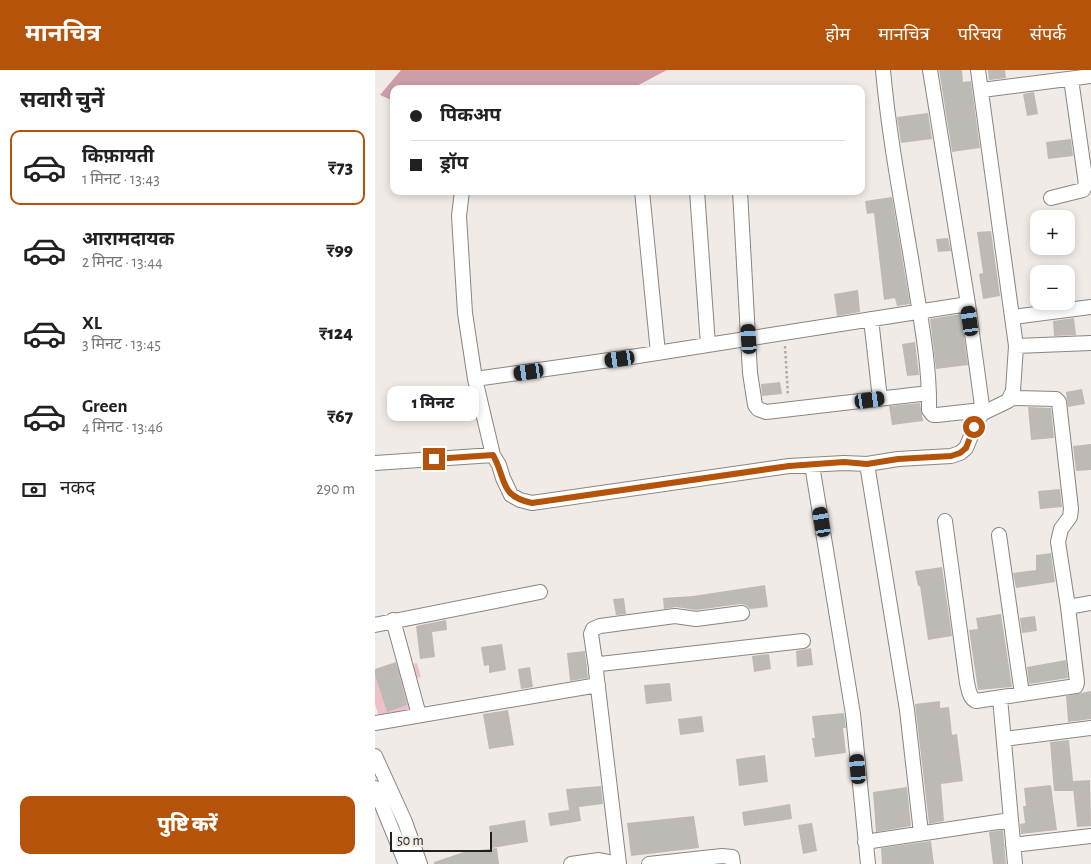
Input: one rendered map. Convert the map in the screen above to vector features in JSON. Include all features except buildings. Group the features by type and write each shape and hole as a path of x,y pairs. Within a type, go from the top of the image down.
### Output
{"street":[{"path":"883,70 888,119 919,311 929,393 929,410 933,414 983,412 1008,401 1013,391 1016,346 1013,317 978,70"},
{"path":"462,195 459,216 465,313 475,380 493,455 511,496 532,503 789,466 844,462 867,464 898,459 951,456 960,453 966,448 978,419 983,412 968,304 930,70"},
{"path":"982,90 1091,76"},
{"path":"1051,198 1078,193 1083,190 1086,184 1071,79"},
{"path":"642,195 658,353"},
{"path":"697,195 708,345"},
{"path":"740,195 750,373 755,404 758,409 767,412 790,410 929,393"},
{"path":"475,380 968,304"},
{"path":"1013,317 1091,307"},
{"path":"871,319 880,399"},
{"path":"1016,346 1091,342"},
{"path":"945,521 970,695 976,701 1076,686 1068,607 1058,542 1061,530 1070,517 1071,509 1059,402 1056,399 1011,398"},
{"path":"375,463 493,455"},
{"path":"867,464 907,710 921,833"},
{"path":"813,465 853,714 867,864"},
{"path":"999,535 1022,694"},
{"path":"375,625 541,592"},
{"path":"1068,607 1091,603"},
{"path":"571,864 599,860 619,864 591,634 593,629 600,626 675,616 696,619 742,613"},
{"path":"393,620 419,715"},
{"path":"596,668 600,664 803,641"},
{"path":"375,723 598,685"},
{"path":"1000,698 1015,864"},
{"path":"1003,739 1091,728"},
{"path":"375,756 405,822 420,864"},
{"path":"375,788 406,864"},
{"path":"865,842 1011,820"},
{"path":"375,826 405,822"},
{"path":"1013,845 1091,836"},
{"path":"649,864 722,856 732,857 733,864"}],"path":[{"path":"785,344 786,383 790,410"}],"shaded area":[{"path":"401,70 667,70 639,85 390,85 390,99 380,95"},
{"path":"417,663 421,677 411,679 418,708 379,717 375,704 375,671"}],"route":[{"path":"434,459 493,455 511,496 532,503 789,466 844,462 867,464 898,459 951,456 960,453 966,448 974,427"}]}
